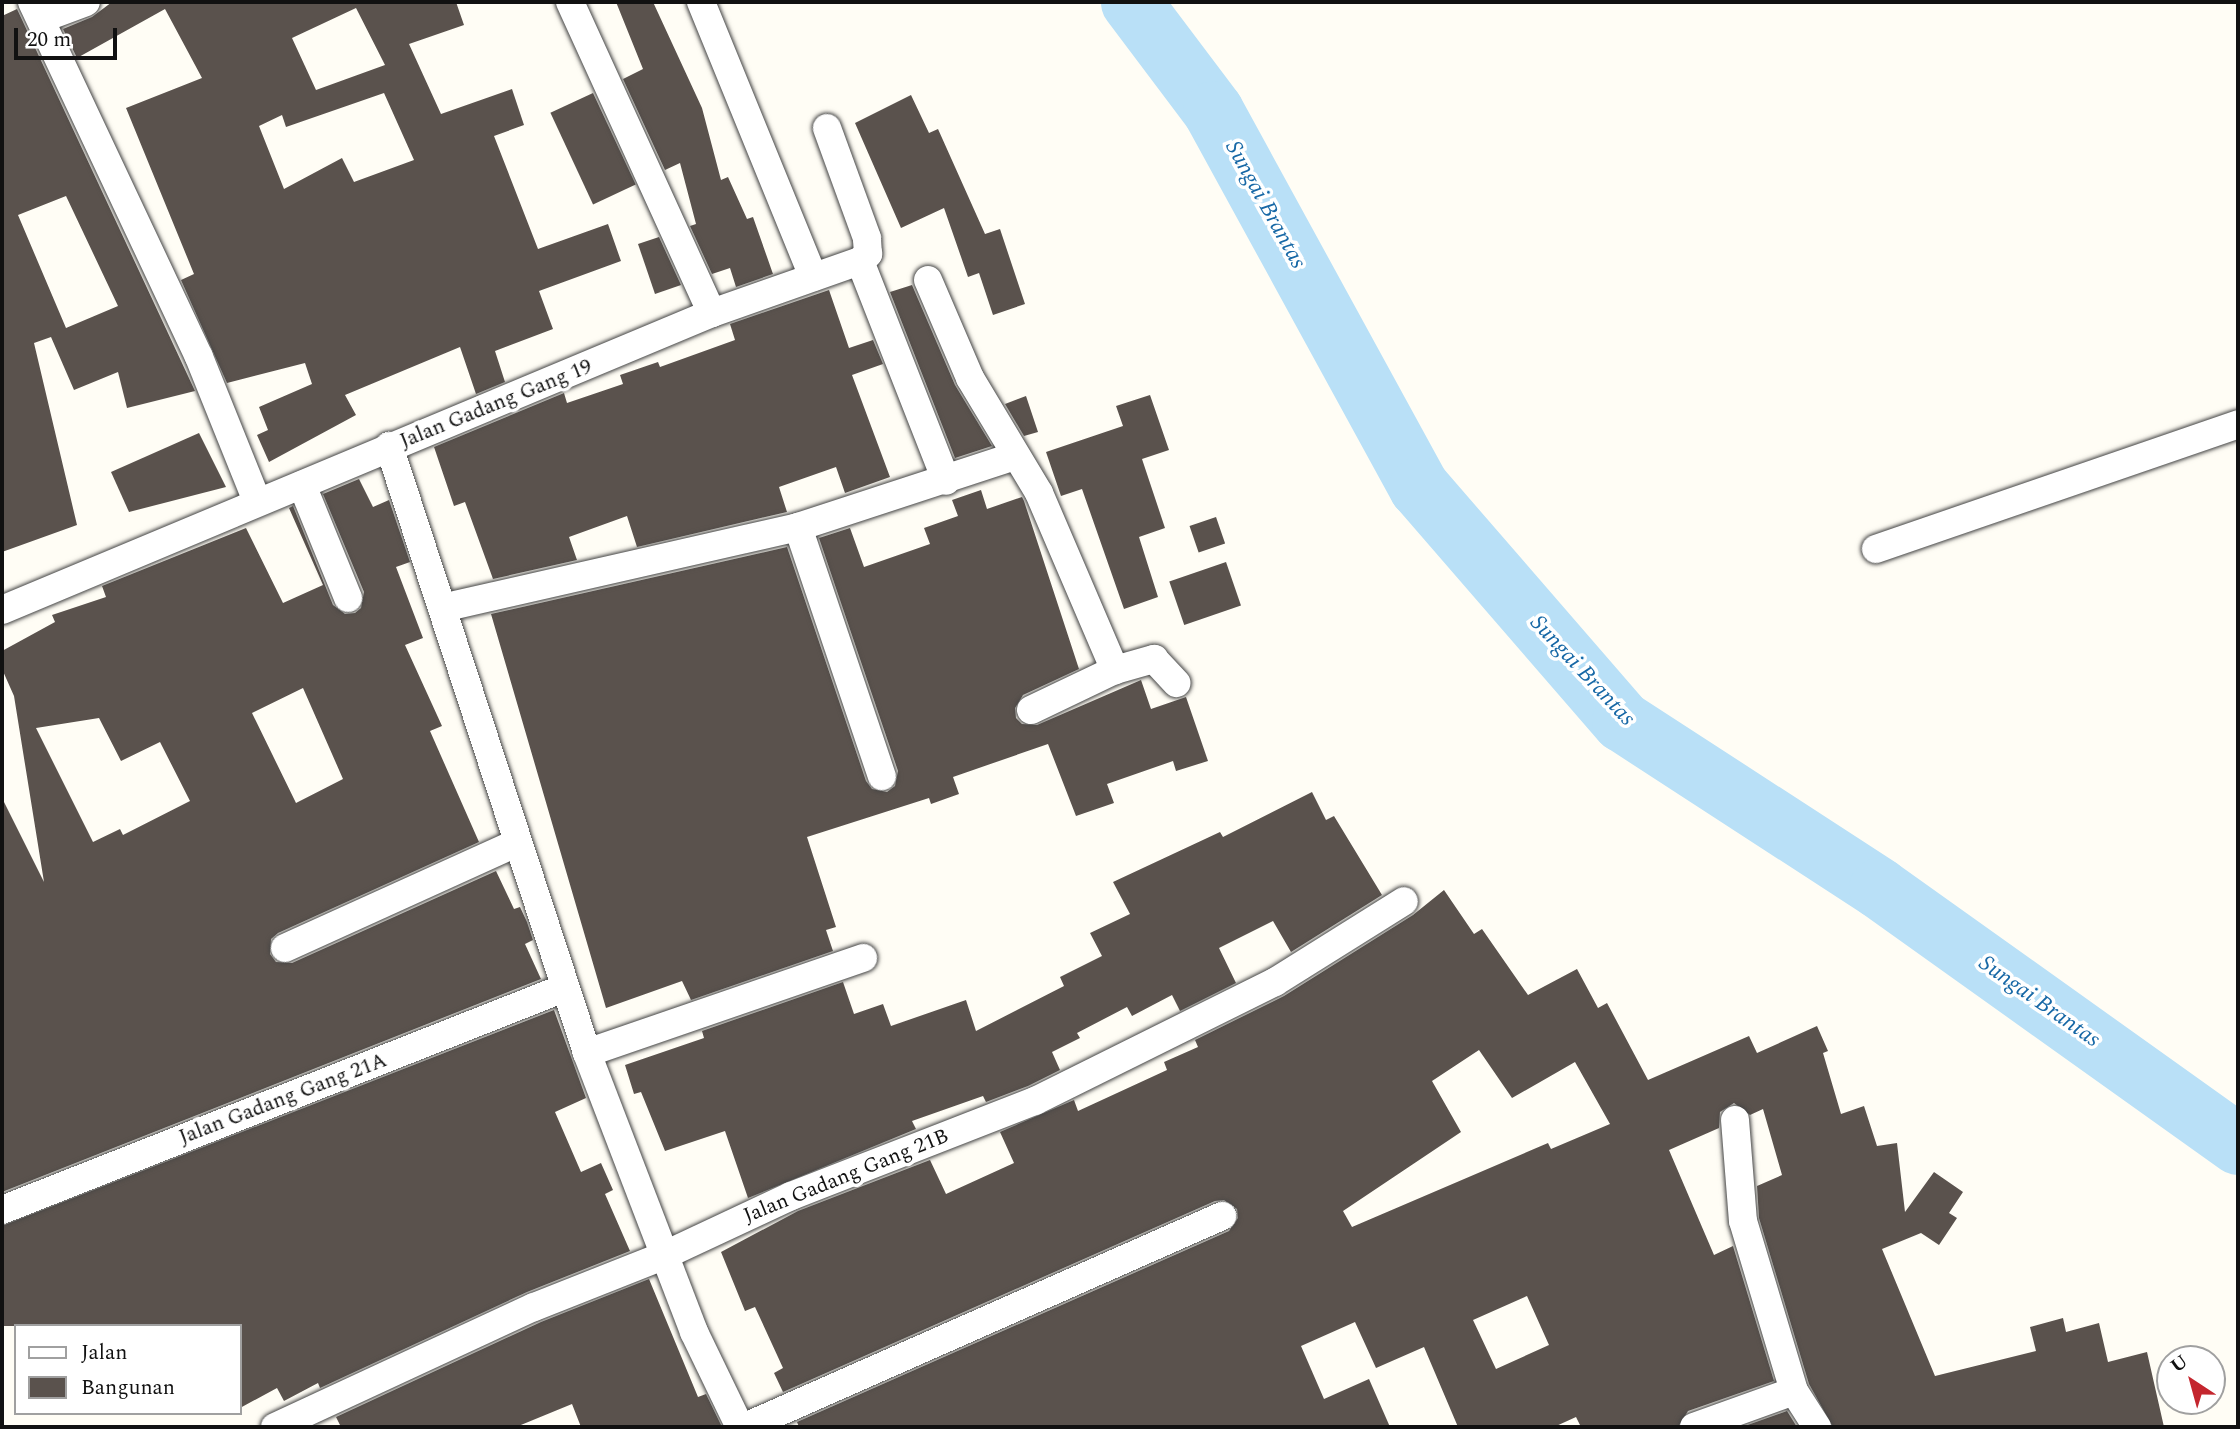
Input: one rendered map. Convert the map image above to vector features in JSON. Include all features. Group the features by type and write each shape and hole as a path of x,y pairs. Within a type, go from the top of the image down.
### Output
{"street":[{"path":"86,2 36,11 200,357 257,501"},
{"path":"570,2 712,313"},
{"path":"701,2 813,277"},
{"path":"827,128 867,238 868,254 860,261 946,481"},
{"name":"Jalan Gadang Gang 19","path":"2,610 257,501 302,485 389,446 712,313 860,261"},
{"path":"928,280 959,356 1039,493 1115,670"},
{"path":"1876,549 2238,424"},
{"path":"389,446 587,1053 663,1256 743,1427 1222,1216"},
{"path":"442,608 798,527 946,481 1015,456"},
{"path":"302,485 348,598"},
{"path":"798,527 883,776"},
{"path":"1031,710 1115,670 1154,659 1176,683"},
{"path":"285,948 517,844"},
{"name":"Jalan Gadang Gang 21B","path":"275,1427 534,1307 663,1256 816,1185 1035,1101 1275,982 1404,901"},
{"path":"587,1053 863,958"},
{"name":"Jalan Gadang Gang 21A","path":"2,1210 564,988"},
{"path":"1735,1120 1743,1221 1794,1391 1817,1427"},
{"path":"1694,1427 1794,1391"}],"building":[{"path":"112,2 456,2 464,25 409,44 441,114 512,89 524,125 494,136 538,249 608,224 621,261 539,291 553,329 495,351 505,382 476,394 460,347 345,395 356,415 269,462 257,435 268,430 259,407 312,384 305,363 227,383 181,280 194,274 126,108 202,78 165,9 77,58 63,29 92,17","holes":["356,8 385,65 316,90 292,38","384,93 414,160 354,182 342,158 284,189 259,126 282,115 286,127"]},
{"path":"616,2 653,2 702,108 721,180 728,177 747,219 753,217 773,274 736,287 730,268 712,274 690,226 696,224 680,163 665,170 623,79 643,69"},
{"path":"17,9 195,391 127,408 118,372 74,390 51,337 34,343 77,525 2,552 2,16","holes":["66,196 118,306 66,328 18,215"]},
{"path":"593,93 636,185 593,204 550,113"},
{"path":"911,95 929,133 938,129 985,234 1000,229 1025,304 993,315 979,273 968,277 944,208 901,228 855,123"},
{"path":"659,237 681,285 655,294 638,244"},
{"path":"912,285 955,385 992,446 955,458 890,292"},
{"path":"829,290 849,348 873,340 883,364 852,375 890,477 845,493 836,467 779,487 787,512 637,547 627,516 569,537 577,560 493,579 465,502 454,506 434,447 564,393 567,403 623,384 620,375 658,362 660,367 735,340 730,324"},
{"path":"1150,395 1169,450 1142,459 1165,528 1139,537 1158,597 1124,609 1082,489 1061,496 1046,452 1123,426 1116,406"},
{"path":"1026,396 1038,432 1024,436 1005,404"},
{"path":"199,433 226,487 129,512 111,472"},
{"path":"359,479 373,507 389,500 410,562 396,567 423,638 405,645 442,726 430,731 479,842 278,933 271,939 270,954 276,962 292,963 496,871 514,909 520,907 527,922 533,940 525,944 541,979 2,1192 2,798 44,882 14,696 2,669 2,651 55,622 52,615 106,597 102,586 246,528 283,603 323,585 289,508 293,506 333,605 345,614 355,613 361,608 364,592 323,494","holes":["303,688 343,779 296,803 252,713","99,718 121,761 160,742 190,801 123,835 120,829 93,842 36,728"]},
{"path":"981,490 987,509 1022,497 1079,669 1023,695 1015,708 1016,718 1022,724 1037,725 1141,680 1151,709 1186,697 1208,761 1176,771 1173,761 1107,784 1114,803 1076,816 1048,744 953,777 959,794 931,804 929,798 807,837 836,927 826,930 833,951 691,1000 682,981 606,1008 491,614 787,547 866,781 872,789 887,792 895,786 898,771 819,538 850,528 864,567 930,544 924,528 958,516 952,500"},
{"path":"1216,517 1225,543 1199,553 1190,526"},
{"path":"1226,562 1241,605 1184,625 1169,582"},
{"path":"1312,792 1326,820 1334,816 1382,895 1291,952 1273,921 1219,948 1236,983 1180,1011 1172,995 1132,1016 1127,1007 1077,1033 1080,1038 1052,1052 1060,1070 1028,1086 986,1102 983,1096 912,1121 916,1129 748,1198 725,1131 665,1151 641,1092 634,1094 625,1065 704,1038 702,1031 843,982 854,1014 883,1004 891,1026 966,1000 976,1031 1064,986 1060,977 1102,956 1090,933 1130,914 1113,882 1220,832 1223,837"},
{"path":"1444,890 1474,934 1482,929 1528,995 1577,969 1598,1008 1607,1003 1648,1080 1749,1036 1757,1053 1817,1026 1828,1051 1823,1053 1841,1114 1864,1106 1877,1146 1897,1143 1905,1212 1934,1172 1963,1192 1949,1213 1957,1218 1939,1245 1921,1233 1882,1249 1935,1376 2036,1351 2030,1327 2063,1318 2066,1332 2099,1323 2108,1362 2147,1352 2156,1392 2156,1415 2161,1415 2164,1427 1833,1427 1809,1384 1759,1218 1757,1186 1782,1175 1763,1109 1750,1115 1734,1103 1720,1112 1719,1128 1669,1150 1714,1255 1733,1246 1774,1381 1688,1411 1678,1427 1581,1427 1576,1417 1554,1427 1458,1427 1424,1347 1376,1368 1355,1322 1301,1346 1324,1399 1369,1379 1390,1427 799,1427 797,1422 1229,1231 1238,1218 1237,1209 1224,1200 1215,1201 783,1392 774,1373 783,1368 755,1307 745,1311 721,1252 798,1211 930,1160 946,1194 1014,1163 1000,1132 1074,1100 1078,1111 1167,1070 1164,1062 1198,1047 1195,1040 1284,996 1413,915","holes":["1479,1050 1512,1098 1575,1062 1610,1124 1551,1149 1548,1143 1352,1227 1343,1211 1461,1132 1432,1081","1527,1296 1549,1345 1496,1369 1473,1320"]},
{"path":"554,1010 586,1098 555,1112 581,1172 601,1163 613,1190 605,1194 630,1251 527,1292 320,1388 318,1383 284,1401 277,1388 242,1407 242,1324 2,1326 2,1226"},
{"path":"649,1279 698,1397 706,1394 722,1427 581,1427 572,1404 516,1427 341,1427 336,1417 541,1322"},
{"path":"1787,1411 1797,1427 1742,1427"}],"waterway":[{"name":"Sungai Brantas","path":"1131,2 1213,111 1419,487 1622,721 1879,888 2238,1144"}]}
